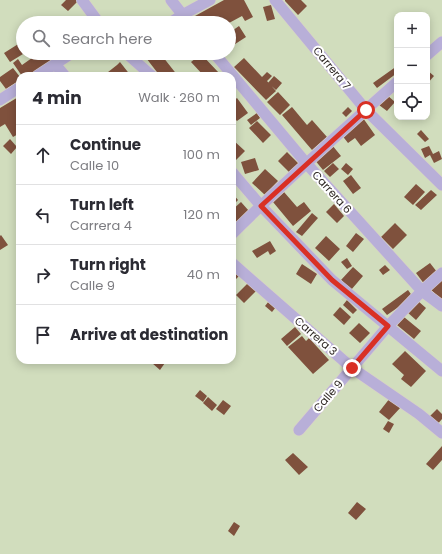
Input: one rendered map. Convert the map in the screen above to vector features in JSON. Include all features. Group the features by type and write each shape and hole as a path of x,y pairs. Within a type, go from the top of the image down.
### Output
{"street":[{"path":"171,0 183,16"},
{"path":"189,16 210,0"},
{"name":"Carrera 7","path":"275,0 366,110 442,185"},
{"path":"87,1 95,16"},
{"path":"430,52 442,42"},
{"path":"43,72 61,60"},
{"path":"134,60 147,72"},
{"name":"Carrera 6","path":"220,60 230,72"},
{"path":"55,64 62,72"},
{"name":"Carrera 6","path":"236,79 306,163 422,291 442,306"},
{"path":"236,230 306,163 395,84"},
{"path":"0,100 16,90"},
{"path":"236,177 261,206 332,280 442,371"},
{"name":"Carrera 3","path":"236,266 352,368 419,414 442,433"},
{"name":"Calle 9","path":"298,430 388,326 442,273"}],"green space":[{"path":"0,0 442,0 442,554 0,554"}],"building":[{"path":"66,0 76,0 77,2 68,11 61,5"},
{"path":"224,0 244,0 253,17 245,21 242,16 236,19 236,16 195,16"},
{"path":"285,0 301,0 307,6 298,15"},
{"path":"271,5 275,19 267,21 263,7"},
{"path":"239,26 246,37 236,43 236,28"},
{"path":"16,45 16,58 10,62 4,53"},
{"path":"244,58 262,77 267,72 272,76 267,81 276,91 266,100 234,67"},
{"path":"19,60 22,65 29,60 51,61 35,72 19,72 13,63"},
{"path":"148,60 165,60 175,72 157,72"},
{"path":"194,60 207,60 218,72 200,72 191,62"},
{"path":"120,62 128,72 108,72"},
{"path":"13,68 16,72 16,83 6,89 0,81 0,77"},
{"path":"394,68 394,75 377,88 373,83"},
{"path":"430,73 434,76 430,81"},
{"path":"274,76 282,83 276,90 268,83"},
{"path":"278,92 290,105 280,115 267,102"},
{"path":"387,95 394,101 387,111 379,105"},
{"path":"16,98 16,135 13,137 5,124 0,127 0,108"},
{"path":"237,98 248,113 237,121 236,120"},
{"path":"292,107 307,125 312,120 327,137 312,150 282,115"},
{"path":"348,107 352,111 346,117 342,113"},
{"path":"257,113 260,118 251,125 247,120"},
{"path":"363,118 375,135 361,146 355,138 348,143 341,134"},
{"path":"257,121 271,135 263,143 249,128"},
{"path":"421,130 429,139 425,142 417,134"},
{"path":"10,139 16,146 16,148 11,154 3,146"},
{"path":"236,143 245,151 236,160"},
{"path":"332,145 341,156 323,170 314,159"},
{"path":"429,146 433,154 439,151 442,159 434,163 430,155 425,158 421,149"},
{"path":"287,152 299,164 290,173 278,161"},
{"path":"255,158 259,170 245,174 241,162"},
{"path":"333,163 339,169 330,177 324,171"},
{"path":"346,163 353,169 348,175 341,169"},
{"path":"265,169 278,181 265,195 252,183"},
{"path":"351,175 361,188 353,194 343,181"},
{"path":"416,184 425,192 413,205 404,197"},
{"path":"431,190 437,195 421,210 415,205"},
{"path":"284,192 297,207 304,202 311,211 293,226 273,202"},
{"path":"241,202 249,211 236,222 236,206"},
{"path":"334,204 344,216 337,223 326,212"},
{"path":"312,213 318,218 302,236 296,232"},
{"path":"395,223 407,235 393,249 381,237"},
{"path":"356,233 364,239 353,252 346,246"},
{"path":"1,235 8,245 0,250 0,236"},
{"path":"326,236 340,249 329,261 315,248"},
{"path":"270,241 276,251 270,255 268,251 257,258 252,251"},
{"path":"347,258 352,266 347,269 341,262"},
{"path":"430,263 437,272 425,285 416,273"},
{"path":"302,264 317,274 311,284 296,274"},
{"path":"385,265 390,270 383,275 379,270"},
{"path":"236,267 242,273 236,279"},
{"path":"353,267 363,276 351,290 341,280"},
{"path":"442,276 442,300 430,289"},
{"path":"249,282 257,290 244,303 236,295"},
{"path":"408,290 413,297 387,315 382,309"},
{"path":"347,300 357,310 353,314 343,305"},
{"path":"269,301 276,307 272,312 265,306"},
{"path":"418,301 426,308 416,320 407,312"},
{"path":"340,307 351,317 344,325 333,315"},
{"path":"404,317 421,331 414,339 397,325"},
{"path":"359,323 370,333 360,343 349,333"},
{"path":"295,327 301,334 287,346 281,339"},
{"path":"302,336 306,341 309,338 329,360 313,374 288,347"},
{"path":"405,351 426,371 411,387 401,379 404,375 392,364"},
{"path":"153,364 164,364 160,370"},
{"path":"200,390 207,396 203,402 195,396"},
{"path":"208,397 217,405 212,411 203,403"},
{"path":"390,398 401,407 389,420 379,412"},
{"path":"223,400 231,406 224,415 216,409"},
{"path":"437,409 442,414 442,419 436,426 428,418"},
{"path":"388,421 394,424 389,433 383,429"},
{"path":"442,446 442,460 433,470 426,464"},
{"path":"293,453 308,467 299,475 285,460"},
{"path":"357,502 366,509 356,520 348,513"},
{"path":"234,522 240,526 234,536 228,531"}],"route":[{"path":"352,368 388,326 332,280 261,206 306,163 366,110"}]}
